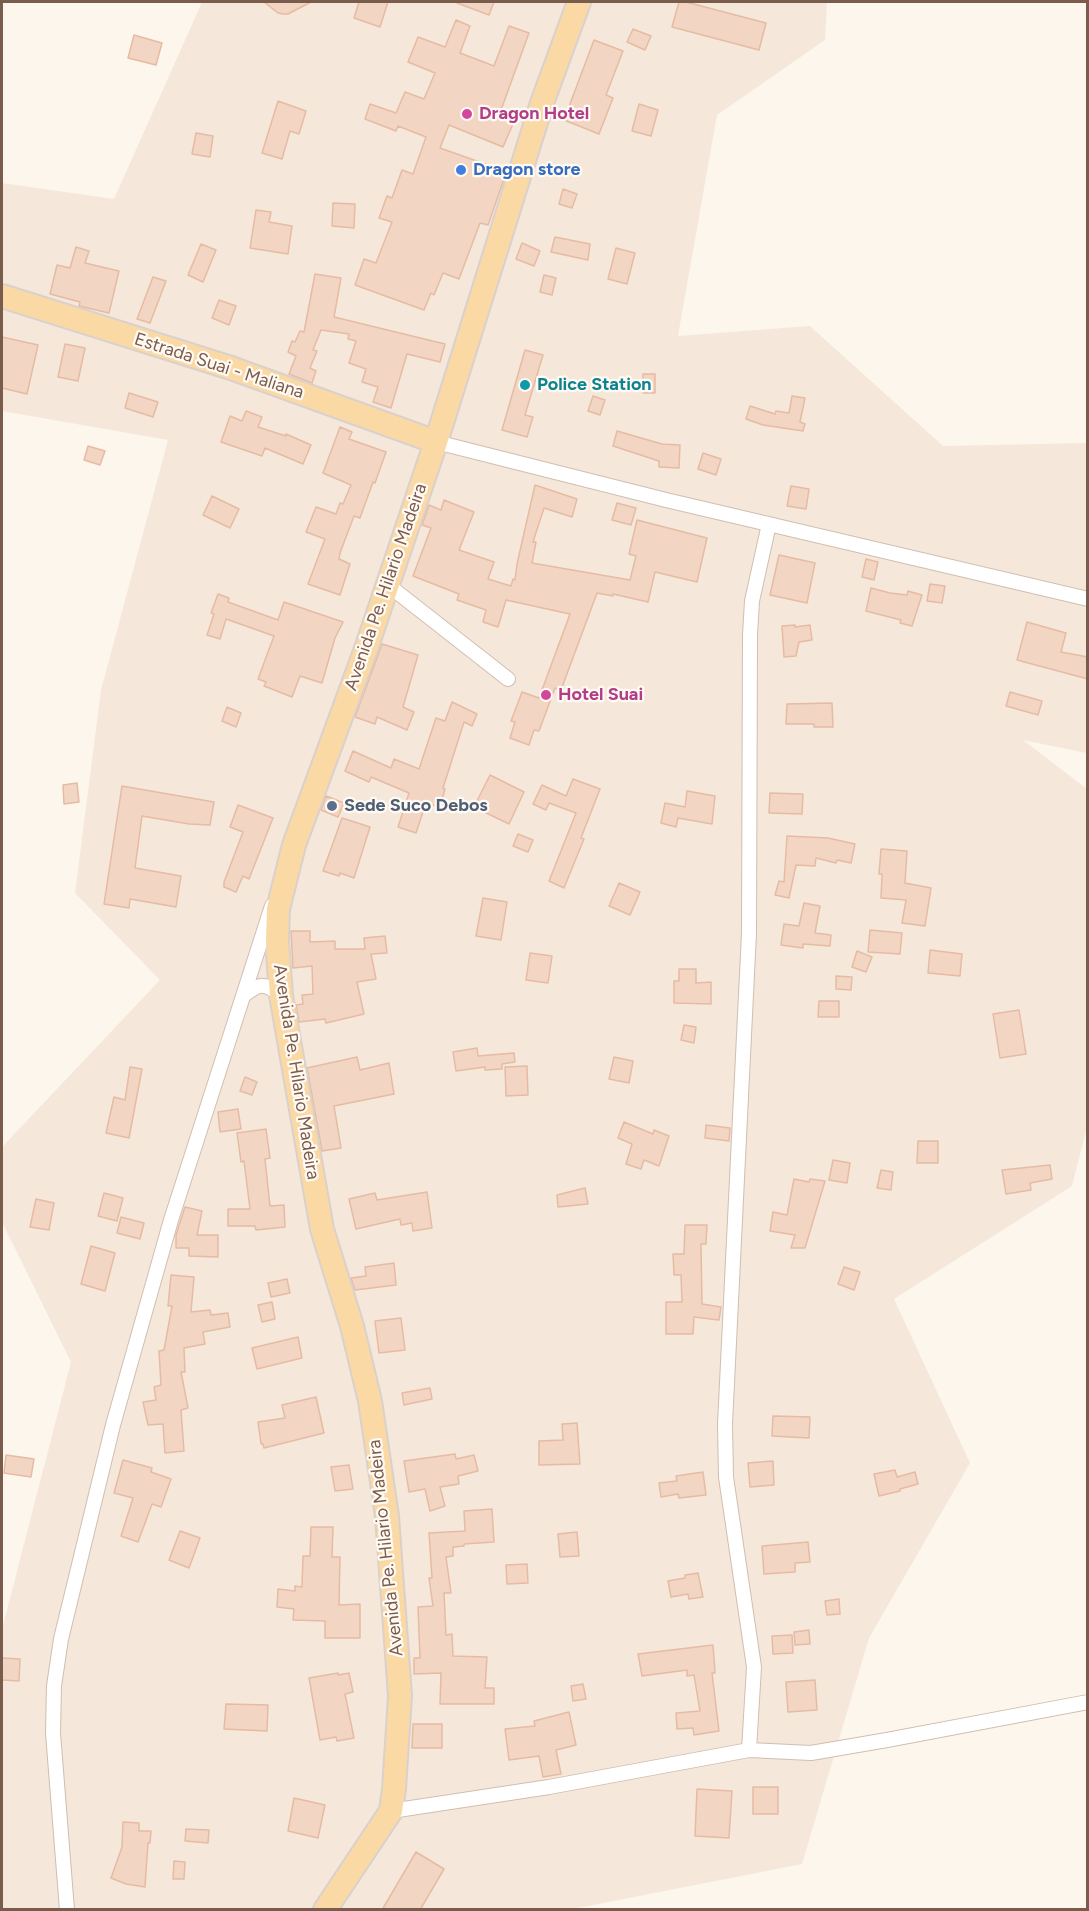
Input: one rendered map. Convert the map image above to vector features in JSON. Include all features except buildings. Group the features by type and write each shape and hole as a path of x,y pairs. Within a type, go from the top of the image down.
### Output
{"main road":[{"name":"Avenida Pe. Hilario Madeira","path":"325,1910 391,1811 400,1696 387,1516 370,1401 352,1326 322,1229 281,994 277,941 278,909 294,845 368,646 436,442 542,103 579,2"},
{"name":"Estrada Suai - Maliana","path":"2,296 231,368 436,442"}],"street":[{"path":"436,442 666,500 1088,599"},
{"path":"749,1750 754,1667 726,1477 725,1424 749,933 750,635 752,601 769,524"},
{"path":"388,585 508,679"},
{"path":"67,1910 53,1733 54,1686 61,1639 113,1425 171,1220 280,881 294,845"},
{"path":"243,996 255,986 268,985 281,994"},
{"path":"391,1811 549,1787 749,1750 811,1753 1088,1702"}],"shaded area":[{"path":"202,2 827,2 825,40 717,115 678,336 810,326 943,446 1087,443 1087,753 1023,740 1087,789 1088,1123 1072,1186 894,1299 970,1463 869,1638 802,1864 573,1909 2,1909 2,1629 71,1362 2,1222 2,1147 160,980 75,893 101,690 168,440 2,411 2,183 114,199"}],"place":[{"name":"Dragon Hotel","path":"467,114"},
{"name":"Dragon store","path":"461,170"},
{"name":"Police Station","path":"525,385"},
{"name":"Hotel Suai","path":"546,695"},
{"name":"Sede Suco Debos","path":"332,806"}]}
